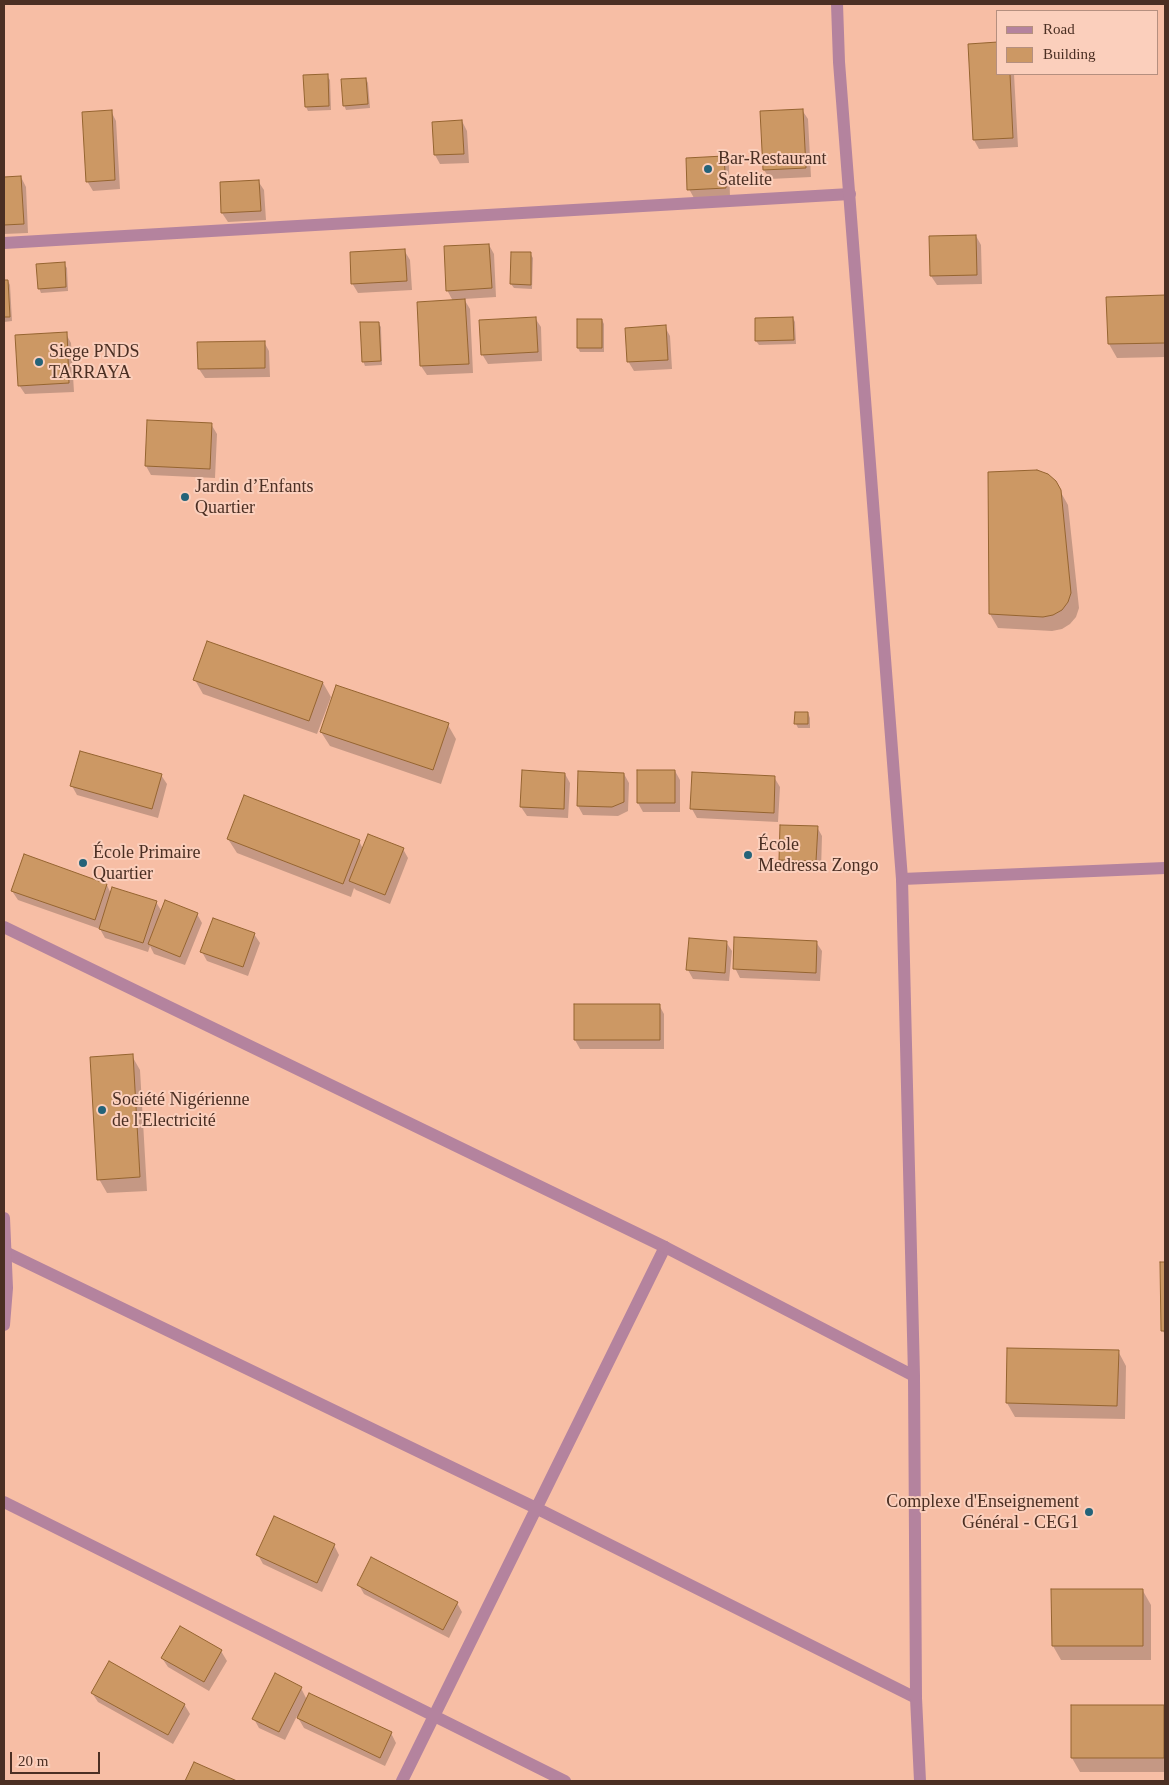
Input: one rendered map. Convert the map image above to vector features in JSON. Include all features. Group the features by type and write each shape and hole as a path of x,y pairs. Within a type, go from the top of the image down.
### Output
{"street":[{"path":"837,4 902,879 914,1376 916,1698 920,1781"},
{"path":"4,243 850,194"},
{"path":"902,879 1165,868"},
{"path":"4,927 665,1247 914,1376"},
{"path":"4,1218 7,1288 4,1325"},
{"path":"402,1781 665,1247"},
{"path":"5,1252 536,1508 916,1698"},
{"path":"4,1502 565,1781"}],"building":[{"path":"996,42 996,75 1010,75 1013,138 973,140 968,44"},
{"path":"328,74 329,106 305,107 303,75"},
{"path":"366,78 368,104 343,106 341,79"},
{"path":"803,109 806,168 763,170 760,111"},
{"path":"112,110 115,180 86,182 82,112"},
{"path":"462,120 464,154 434,155 432,122"},
{"path":"724,156 726,188 687,190 686,158"},
{"path":"21,176 24,224 4,225 4,177"},
{"path":"259,180 261,211 221,213 220,182"},
{"path":"976,235 977,275 930,276 929,236"},
{"path":"489,244 492,288 446,291 444,246"},
{"path":"405,249 407,281 351,284 350,252"},
{"path":"511,252 531,252 531,285 510,284"},
{"path":"65,262 66,287 38,289 36,264"},
{"path":"4,280 8,280 10,317 4,317"},
{"path":"1165,295 1165,343 1108,344 1106,297"},
{"path":"465,299 469,364 420,366 417,302"},
{"path":"536,317 538,352 481,355 479,320"},
{"path":"793,317 794,340 755,341 755,318"},
{"path":"577,319 602,319 602,348 577,348"},
{"path":"360,322 379,322 381,361 362,362"},
{"path":"666,325 668,360 627,362 625,328"},
{"path":"67,332 69,383 18,386 15,335"},
{"path":"265,341 265,368 198,369 197,342"},
{"path":"147,420 212,423 210,469 145,466"},
{"path":"1037,470 1048,474 1056,481 1061,490 1071,593 1068,602 1062,610 1053,615 1043,617 989,614 988,472"},
{"path":"207,641 323,682 309,721 193,680"},
{"path":"336,685 449,723 433,770 320,732"},
{"path":"795,712 808,712 808,724 794,724"},
{"path":"80,751 162,774 152,809 70,786"},
{"path":"522,770 565,773 564,809 520,807"},
{"path":"637,770 675,770 675,803 637,803"},
{"path":"578,771 624,773 624,802 612,807 577,806"},
{"path":"692,772 775,776 774,813 690,809"},
{"path":"244,795 360,840 343,884 227,839"},
{"path":"780,825 818,826 816,861 779,860"},
{"path":"368,834 404,848 385,895 349,881"},
{"path":"24,854 107,884 95,920 11,891"},
{"path":"112,887 157,901 143,943 99,929"},
{"path":"165,900 198,913 180,957 148,944"},
{"path":"213,918 255,933 243,967 200,952"},
{"path":"734,937 817,941 816,973 733,969"},
{"path":"689,938 727,941 725,973 686,970"},
{"path":"574,1004 660,1004 660,1040 574,1040"},
{"path":"133,1054 140,1177 97,1180 90,1057"},
{"path":"1160,1262 1165,1262 1165,1331 1161,1331"},
{"path":"1007,1348 1119,1350 1117,1406 1006,1403"},
{"path":"274,1516 335,1544 317,1583 256,1555"},
{"path":"371,1557 458,1602 443,1630 357,1585"},
{"path":"1051,1589 1143,1589 1143,1646 1052,1646"},
{"path":"180,1626 222,1650 204,1682 161,1658"},
{"path":"109,1661 185,1704 168,1735 91,1693"},
{"path":"275,1673 302,1687 279,1732 252,1719"},
{"path":"309,1693 392,1732 380,1758 297,1718"},
{"path":"1071,1705 1164,1705 1164,1758 1071,1758"},
{"path":"194,1762 237,1781 185,1781"}],"place":[{"name":"Bar-Restaurant Satelite","path":"708,169"},
{"name":"Siege PNDS TARRAYA","path":"39,362"},
{"name":"Jardin d’Enfants Quartier","path":"185,497"},
{"name":"École Medressa Zongo","path":"748,855"},
{"name":"École Primaire Quartier","path":"83,863"},
{"name":"Société Nigérienne de l'Electricité","path":"102,1110"},
{"name":"Complexe d'Enseignement Général - CEG1","path":"1089,1512"}]}
